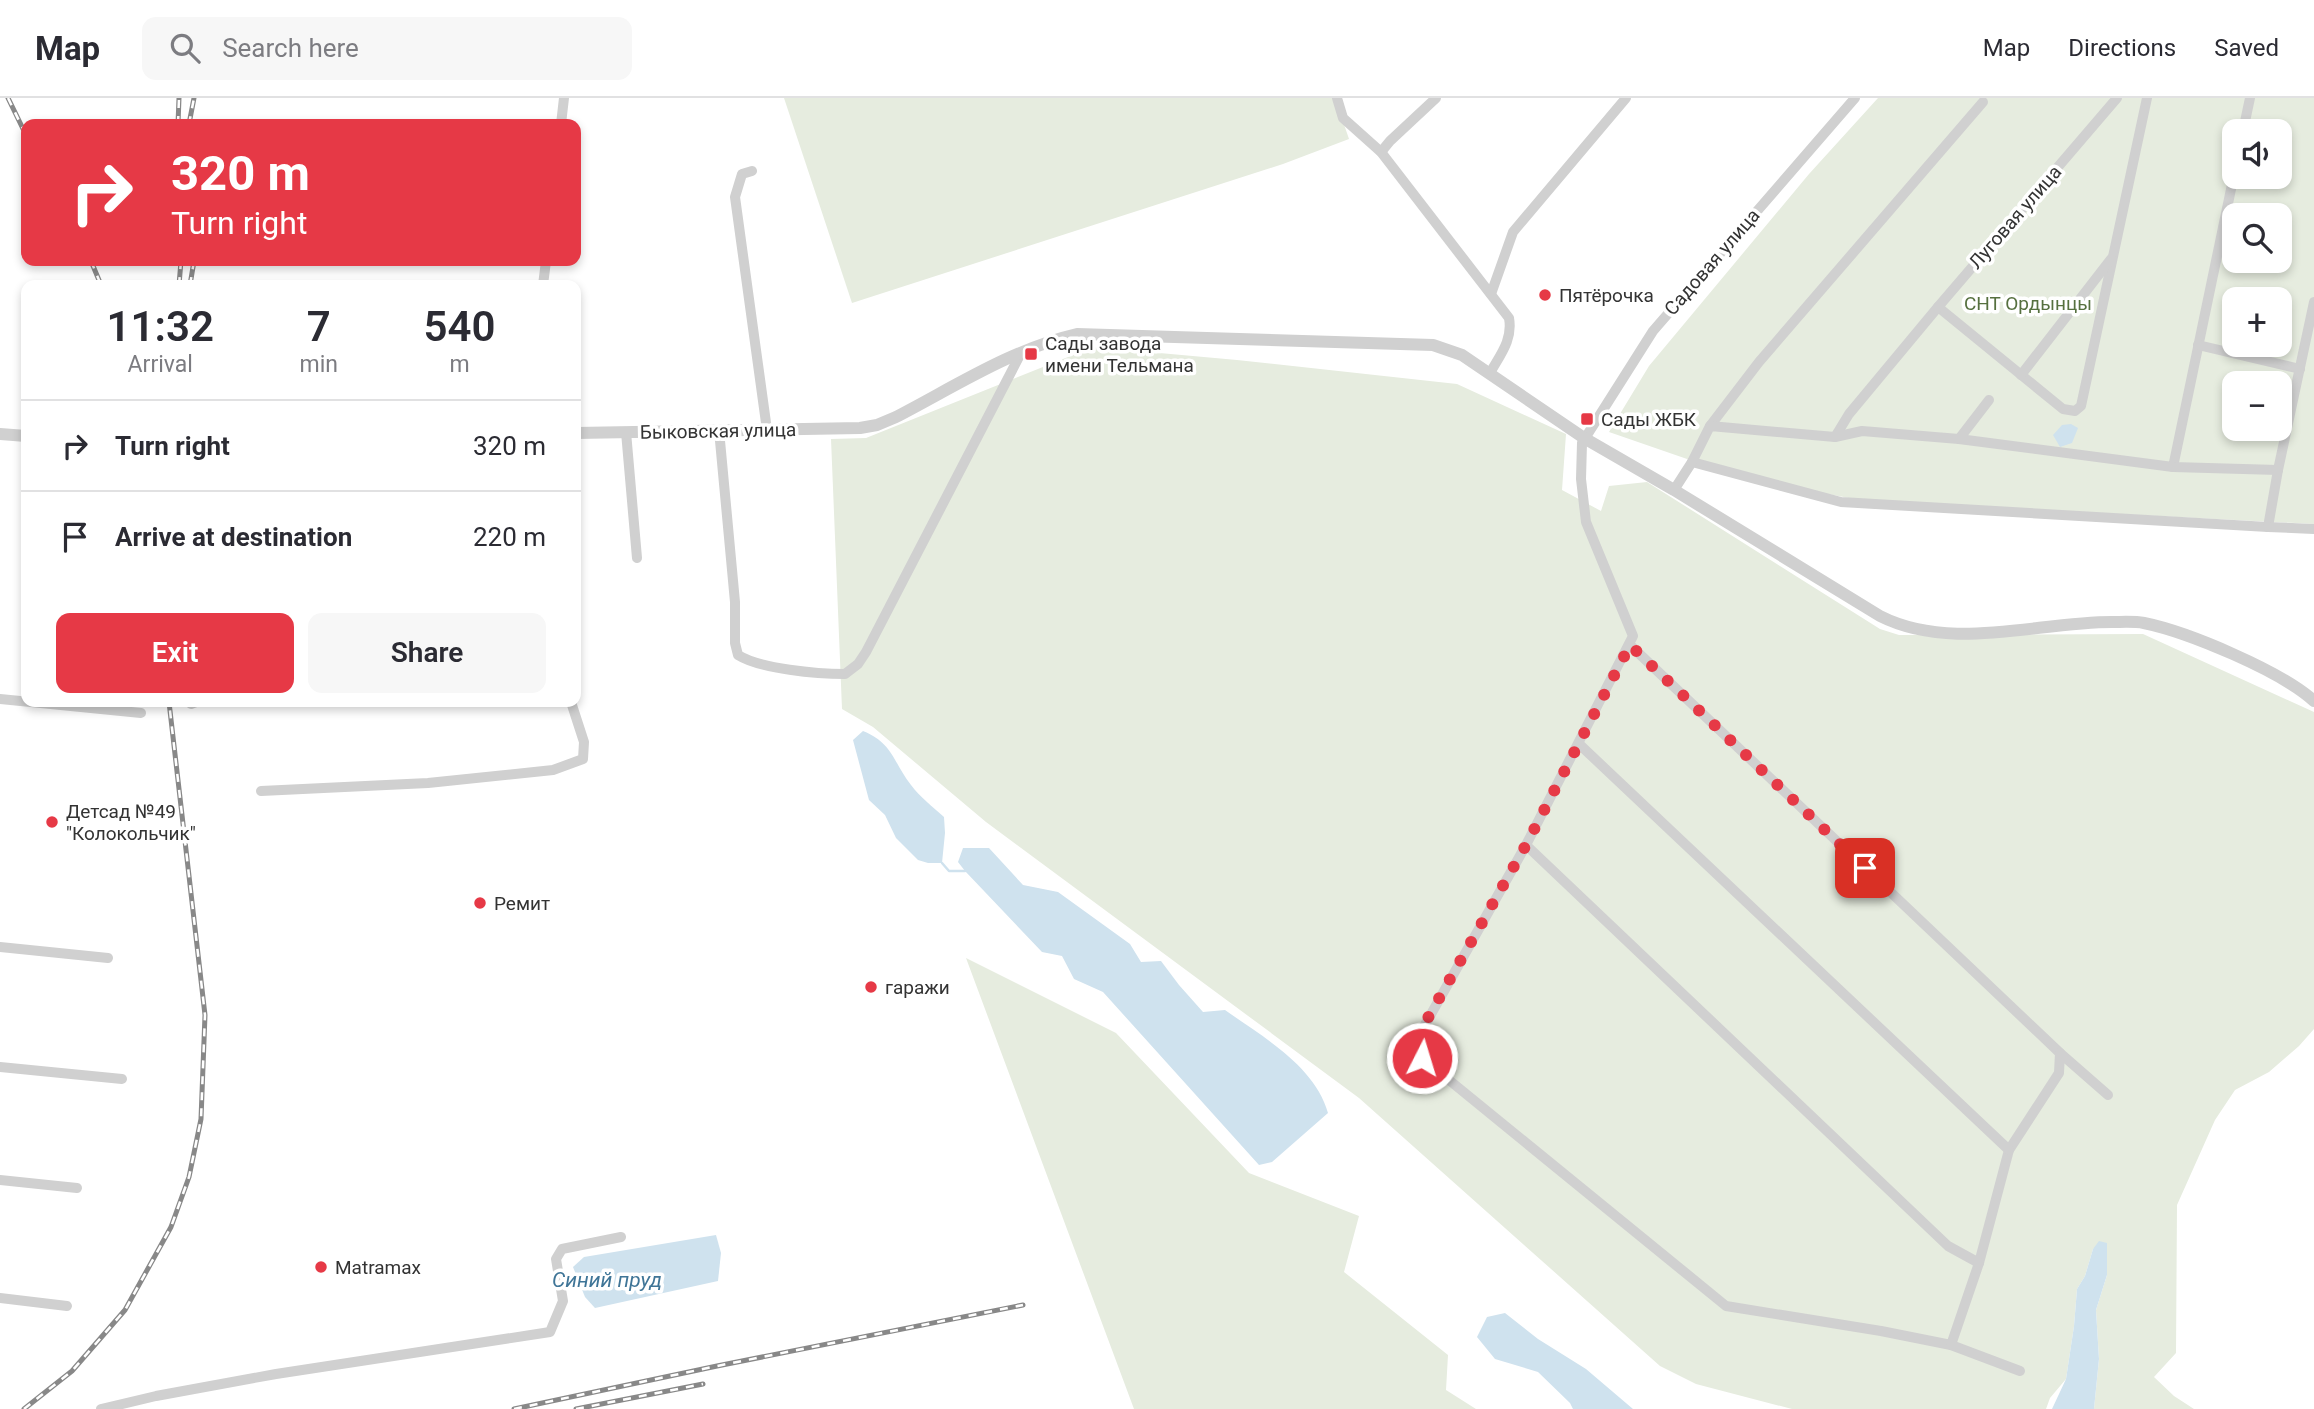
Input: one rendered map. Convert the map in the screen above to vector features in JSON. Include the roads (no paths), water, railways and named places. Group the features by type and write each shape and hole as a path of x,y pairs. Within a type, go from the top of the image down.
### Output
{"street":[{"path":"562,119 564,98"},
{"path":"1337,98 1343,117 1381,152 1509,318 1511,330 1490,373"},
{"path":"1381,152 1436,98"},
{"path":"1491,294 1513,232 1626,98"},
{"name":"Садовая улица","path":"1584,438 1653,331 1855,98"},
{"name":"Луговая улица","path":"1835,437 1849,414 1938,307 2117,98"},
{"path":"1938,307 2063,409 2075,411 2081,406 2147,98"},
{"path":"2246,119 2250,98"},
{"path":"1674,490 1710,426 1759,362 1983,102"},
{"path":"752,171 742,174 735,197 767,430"},
{"path":"2173,467 2231,189"},
{"path":"2021,374 2114,254"},
{"path":"2268,527 2314,302"},
{"name":"Быковская улица","path":"581,433 860,428 877,425 1021,353 1077,334 1433,345 1462,355 1584,438 1900,626 1948,634 2142,622 2179,633 2238,657 2279,678 2314,701"},
{"path":"2198,345 2300,369"},
{"path":"719,430 735,602 734,643 738,655 752,663 780,668 845,674 858,664 866,652 1021,353"},
{"path":"1959,439 1989,400"},
{"path":"1710,426 1835,437 1862,431 1959,439 2173,467 2278,470"},
{"path":"625,432 637,558"},
{"path":"0,434 21,436"},
{"path":"1584,438 1581,443 1581,479 1586,522 1633,636 1526,845 1420,1032 1422,1058 1726,1306 1951,1345 2020,1371"},
{"path":"1692,462 1841,502 2314,530"},
{"path":"1630,645 2060,1053 2108,1095"},
{"path":"0,699 21,701"},
{"path":"81,707 141,713"},
{"path":"261,791 428,783 552,770 583,759 584,742 573,707"},
{"path":"1579,744 2009,1150"},
{"path":"1526,845 1948,1245 1979,1263"},
{"path":"0,947 108,958"},
{"path":"1951,1345 1979,1263 2009,1150 2059,1073 2060,1053"},
{"path":"0,1066 122,1079"},
{"path":"0,1180 77,1188"},
{"path":"101,1409 276,1374 550,1332 562,1301 556,1259 562,1249 621,1237"},
{"path":"0,1298 67,1306"}],"water":[{"path":"2071,424 2078,428 2072,443 2060,447 2053,435 2062,425"},
{"path":"863,731 887,747 905,777 944,817 942,863 918,860 896,838 885,815 869,800 853,740"},
{"path":"963,848 989,848 1023,885 1058,892 1130,944 1141,962 1161,961 1203,1012 1225,1010 1286,1054 1312,1081 1328,1113 1272,1162 1259,1165 1103,992 1074,979 1062,956 1042,952 965,871 958,862"},
{"name":"Синий пруд","path":"716,1235 721,1253 718,1281 595,1308 585,1297 573,1267 584,1257"},
{"path":"2099,1241 2107,1243 2107,1275 2096,1310 2099,1359 2094,1409 2052,1409 2066,1379 2077,1289 2085,1276 2093,1249"},
{"path":"1505,1313 1538,1339 1586,1369 1633,1409 1573,1409 1538,1372 1495,1359 1477,1337 1487,1317"}],"waterway":[{"path":"942,863 949,871 965,871"}],"railway":[{"path":"8,98 21,125"},
{"path":"178,119 179,98"},
{"path":"190,119 194,98"},
{"path":"93,266 99,280"},
{"path":"179,280 181,266"},
{"path":"191,280 193,266"},
{"path":"24,1409 72,1371 125,1310 171,1227 189,1177 201,1119 205,1015 170,707"},
{"path":"514,1409 1023,1305"},
{"path":"576,1409 703,1384"}],"place":[{"name":"Пятёрочка","path":"1545,295"},
{"name":"Сады завода имени Тельмана","path":"1031,354"},
{"name":"Сады ЖБК","path":"1587,419"},
{"name":"Детсад №49 \"Колокольчик\"","path":"52,822"},
{"name":"Ремит","path":"480,903"},
{"name":"гаражи","path":"871,987"},
{"name":"Matramax","path":"321,1267"}],"park label":[{"name":"СНТ Ордынцы","path":"2028,303"}]}
